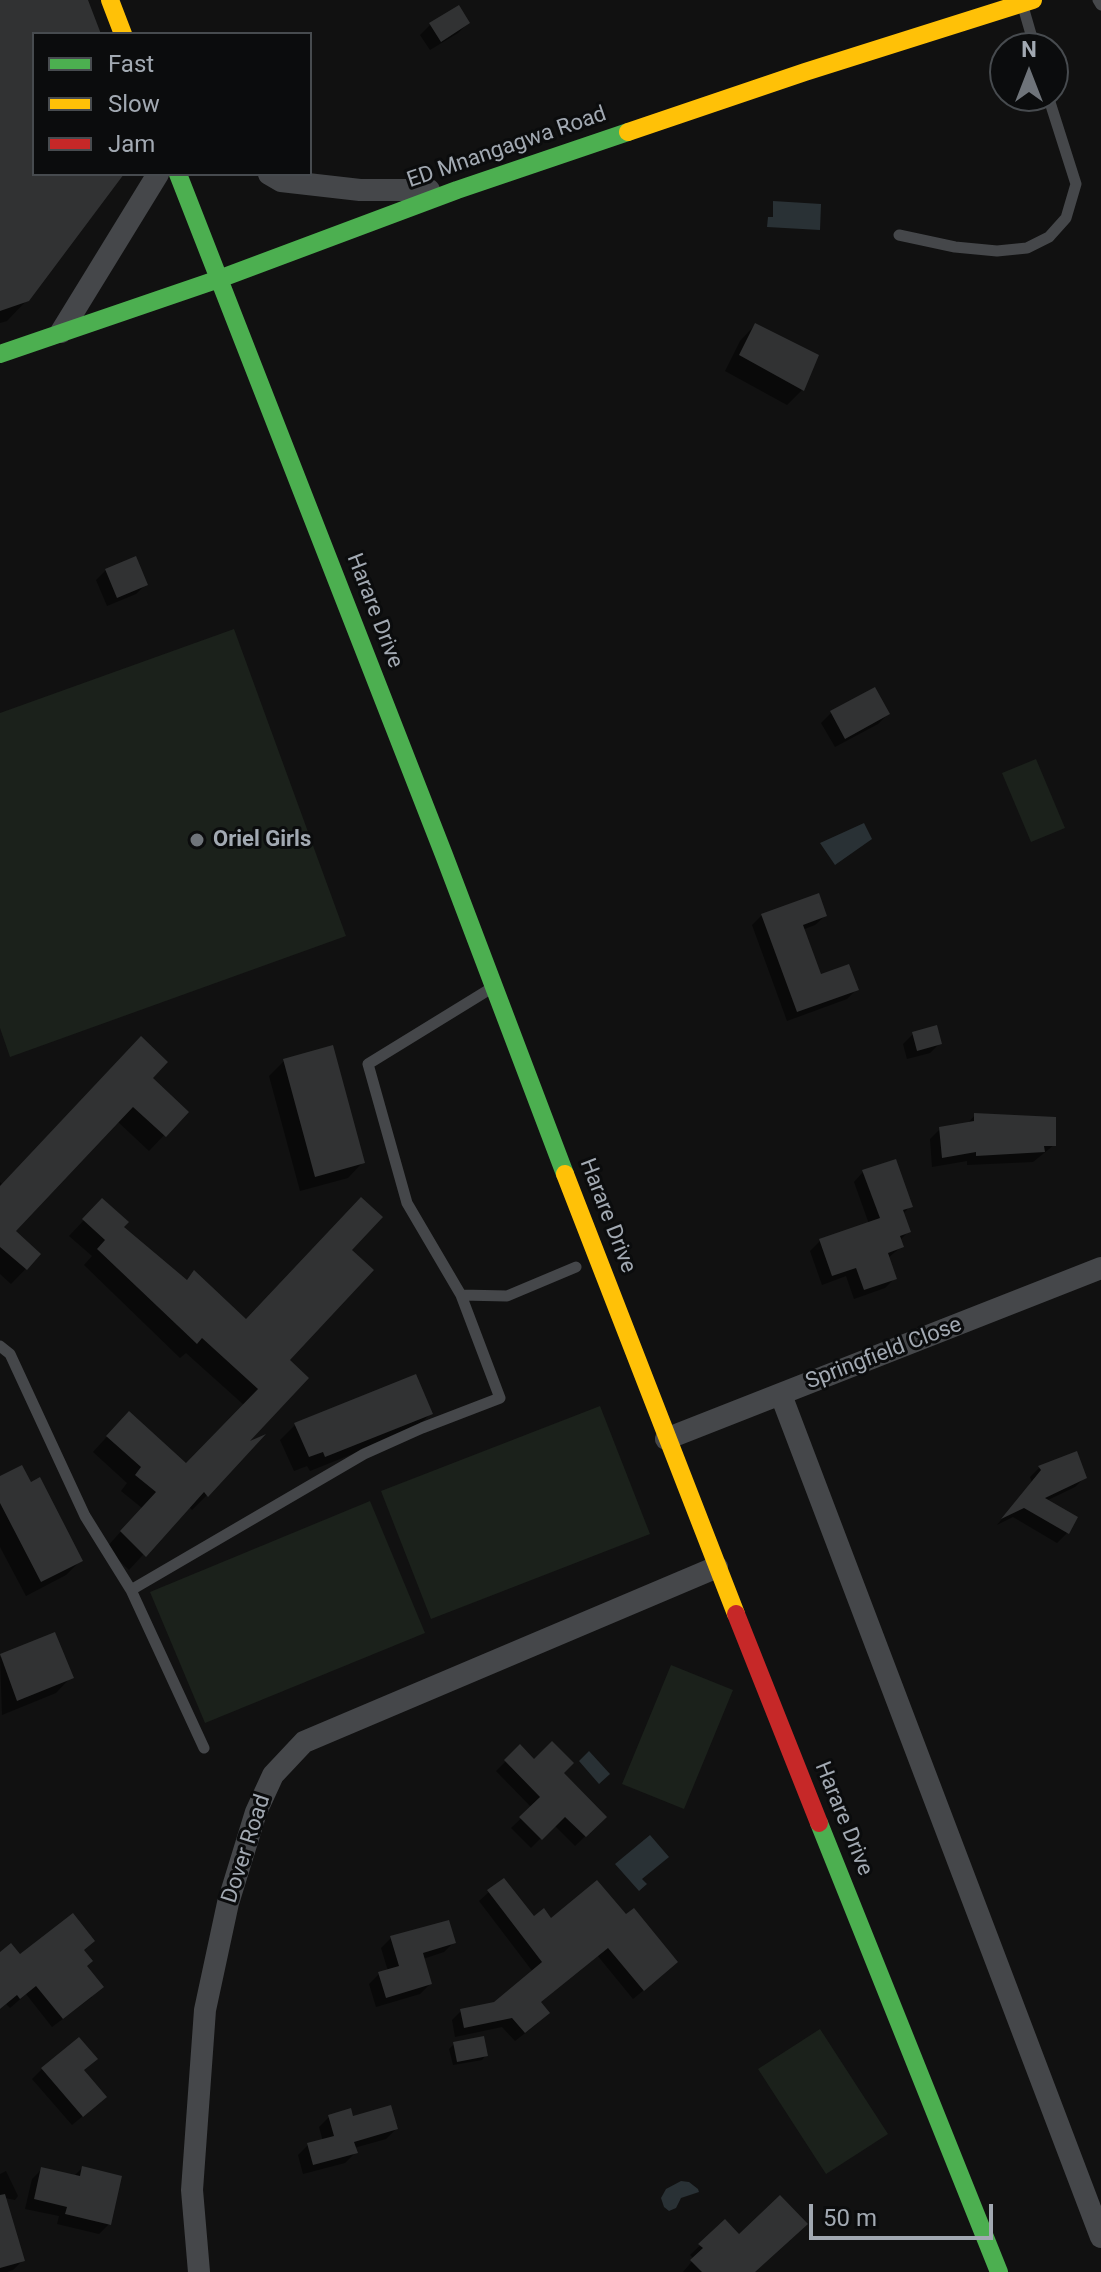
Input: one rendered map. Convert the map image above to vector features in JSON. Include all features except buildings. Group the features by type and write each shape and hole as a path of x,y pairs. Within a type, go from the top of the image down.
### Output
{"main road":[{"path":"110,0 122,32"},
{"name":"ED Mnangagwa Road","path":"0,354 219,279 457,190 1026,1"},
{"name":"Harare Drive","path":"179,176 666,1439 999,2272"}],"street":[{"path":"61,333 157,176"},
{"path":"272,176 281,181 360,190 457,190"},
{"name":"Springfield Close","path":"666,1439 1101,1268"},
{"path":"781,1395 1101,2237"},
{"name":"Dover Road","path":"199,2272 192,2190 205,2010 228,1903 256,1812 273,1775 304,1742 717,1567"}],"lane":[{"path":"1026,1 1032,32"},
{"path":"899,235 955,247 997,251 1027,248 1049,237 1066,218 1076,184 1053,112"},
{"path":"131,1590 364,1454 500,1398 461,1295 407,1203 368,1064 494,987"},
{"path":"461,1295 507,1296 576,1267"},
{"path":"0,1346 10,1354 31,1395 85,1516 131,1590 204,1748"}],"shaded area":[{"path":"773,201 821,204 820,230 767,227 768,217 773,217"},
{"path":"234,629 346,936 10,1057 0,1028 0,713"},
{"path":"1036,759 1065,828 1031,842 1002,773"},
{"path":"864,823 872,839 835,865 820,843"},
{"path":"600,1406 650,1534 431,1619 381,1491"},
{"path":"370,1501 425,1633 205,1723 150,1592"},
{"path":"671,1665 733,1690 684,1809 622,1784"},
{"path":"589,1751 610,1774 599,1784 579,1761"},
{"path":"650,1835 669,1857 642,1879 647,1884 639,1891 615,1864"},
{"path":"820,2029 888,2134 826,2174 758,2069"},
{"path":"681,2181 689,2182 699,2192 681,2198 676,2208 669,2211 661,2198 666,2189"}],"traffic: fast":[{"path":"0,354 628,132"},
{"path":"179,176 565,1174"},
{"path":"819,1823 999,2272"}],"traffic: slow":[{"path":"110,0 122,32"},
{"path":"628,132 1033,0"},
{"path":"565,1174 736,1614"}],"traffic: jam":[{"path":"736,1614 819,1823"}],"place":[{"name":"Oriel Girls","path":"197,840"}]}
